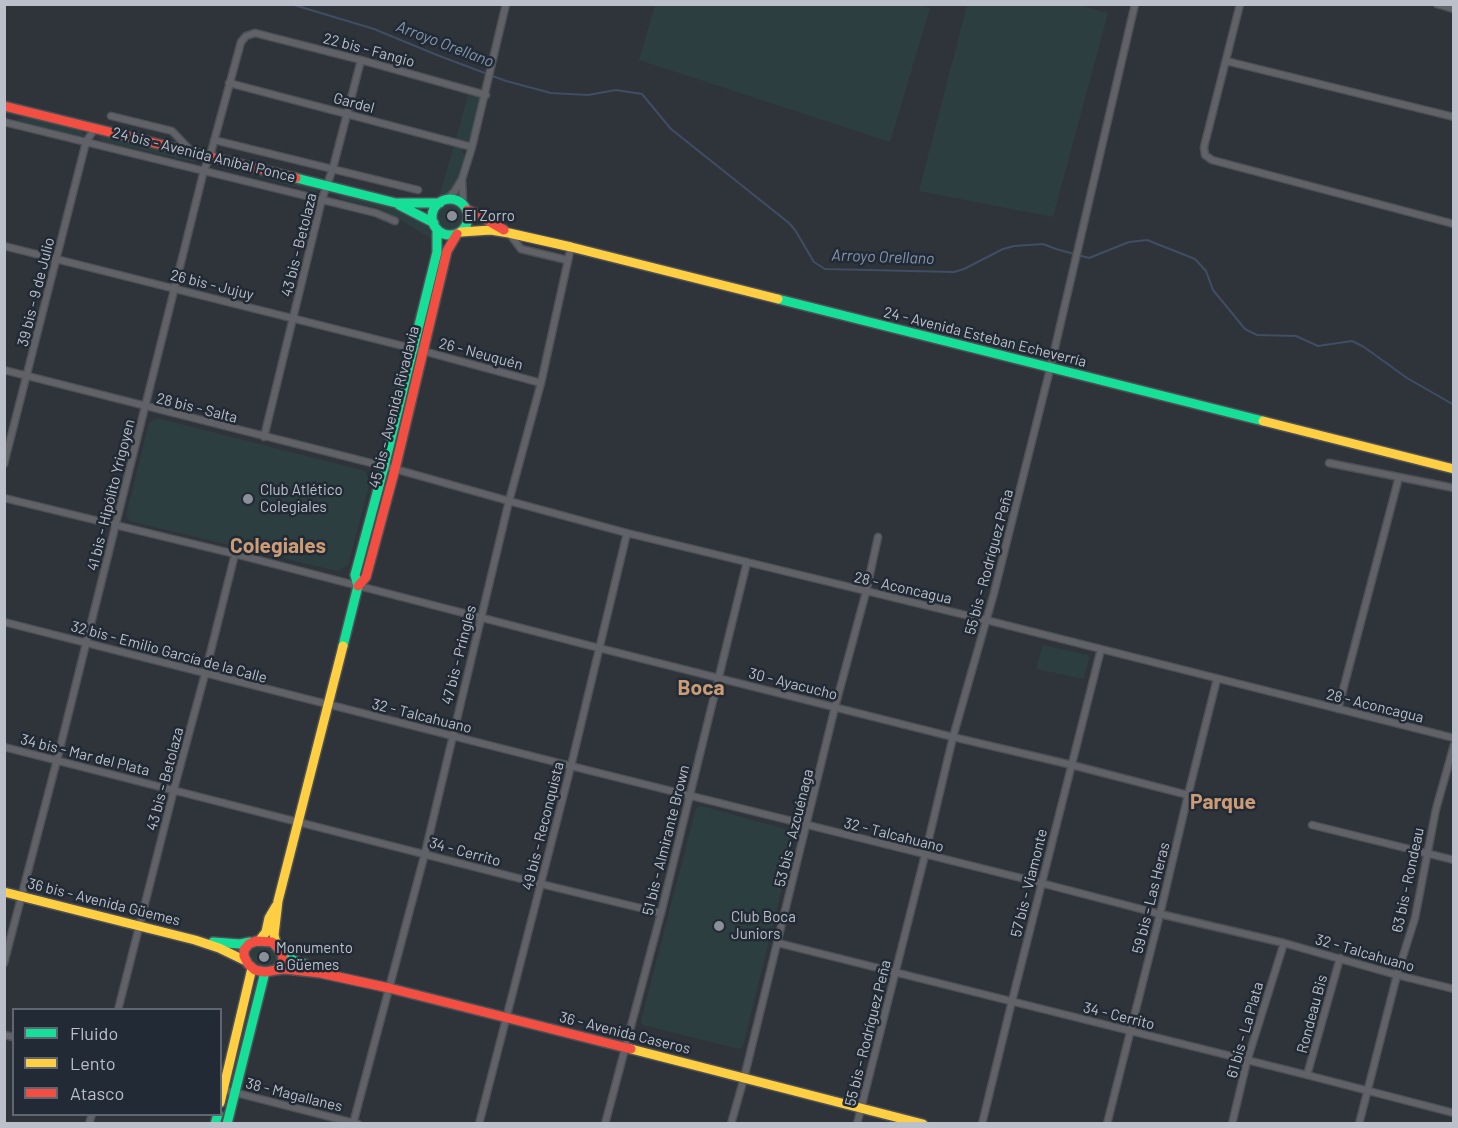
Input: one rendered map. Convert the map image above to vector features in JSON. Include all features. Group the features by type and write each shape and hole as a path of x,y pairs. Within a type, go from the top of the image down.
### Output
{"main road":[{"name":"24 bis - Avenida Aníbal Ponce","path":"9,107 396,203 443,202"},
{"path":"452,200 465,207 468,218 466,225 459,233 446,234 435,226 433,212 443,202 452,200"},
{"name":"24 bis - Avenida Aníbal Ponce","path":"396,203 435,226"},
{"name":"24 - Avenida Esteban Echeverría","path":"465,207 509,232"},
{"name":"45 bis - Avenida Rivadavia","path":"358,586 355,575 437,252 435,226"},
{"name":"24 - Avenida Esteban Echeverría","path":"459,233 492,230 509,232 1454,469"},
{"name":"45 bis - Avenida Rivadavia","path":"278,948 274,935 278,901 298,821 358,586 366,577 395,469 447,251 459,233"},
{"name":"36 bis - Avenida Güemes","path":"4,892 195,940 219,948 249,964"},
{"name":"45 bis - Avenida Rivadavia","path":"257,941 266,932 269,918 278,901"},
{"name":"36 bis - Avenida Güemes","path":"195,940 240,944 257,941"},
{"path":"257,941 272,942 278,948 282,962 276,970 265,972 249,964 244,957 246,947 257,941"},
{"name":"36 - Avenida Caseros","path":"278,948 293,960 320,972"},
{"path":"222,1089 249,964"},
{"name":"36 - Avenida Caseros","path":"276,970 320,972 389,988 922,1124"},
{"path":"226,1124 265,972"}],"street":[{"path":"443,202 454,192 462,179 486,95 506,4"},
{"name":"55 bis - Rodríguez Peña","path":"857,1124 953,737 994,593 1050,369 1135,4"},
{"path":"1240,4 1204,147 1205,155 1212,160 1454,224"},
{"path":"1437,4 1454,9"},
{"name":"22 bis - Fangio","path":"246,36 255,33 486,95"},
{"name":"41 bis - Hipólito Yrigoyen","path":"4,963 204,170 210,156 241,42 246,36"},
{"name":"43 bis - Betolaza","path":"264,437 322,199 333,168 361,60"},
{"path":"1226,61 1454,117"},
{"name":"Gardel","path":"230,83 472,147"},
{"path":"7,122 9,107"},
{"name":"24 bis - Avenida Aníbal Ponce","path":"111,116 172,131 192,152"},
{"name":"24 bis - Avenida Aníbal Ponce","path":"7,122 322,199 376,213 395,221"},
{"name":"39 bis - 9 de Julio","path":"4,464 86,142 95,128"},
{"name":"24 bis - Avenida Aníbal Ponce","path":"214,140 418,190"},
{"path":"462,179 465,207"},
{"name":"24 - Avenida Esteban Echeverría","path":"509,232 521,249 567,260"},
{"name":"26 bis - Jujuy","path":"4,246 413,349"},
{"name":"47 bis - Pringles","path":"355,1123 425,853 509,501 542,383 571,247"},
{"name":"26 - Neuquén","path":"413,349 542,383"},
{"name":"28 bis - Salta","path":"4,370 384,467"},
{"path":"1329,463 1454,488"},
{"name":"28 - Aconcagua","path":"384,467 627,533 986,620 1454,738"},
{"path":"1338,709 1399,477"},
{"name":"30 - Ayacucho","path":"4,498 235,554 598,648 1188,795"},
{"name":"49 bis - Reconquista","path":"479,1124 571,766 627,533"},
{"name":"53 bis - Azcuénaga","path":"731,1124 878,537"},
{"name":"43 bis - Betolaza","path":"119,1008 235,554"},
{"name":"51 bis - Almirante Brown","path":"605,1124 661,913 747,562"},
{"name":"32 bis - Emilio García de la Calle","path":"4,622 328,705"},
{"name":"57 bis - Viamonte","path":"982,1124 1101,649"},
{"name":"59 bis - Las Heras","path":"1107,1124 1217,678"},
{"name":"32 - Talcahuano","path":"328,705 1160,914 1284,943 1454,989"},
{"name":"63 bis - Rondeau","path":"1359,1124 1414,918 1436,809 1454,745"},
{"name":"34 bis - Mar del Plata","path":"4,747 298,821"},
{"name":"34 - Cerrito","path":"298,821 661,913"},
{"path":"1312,825 1454,860"},
{"name":"34 - Cerrito","path":"778,943 1454,1113"},
{"name":"61 bis - La Plata","path":"1232,1124 1247,1061 1284,943"},
{"name":"Rondeau Bis","path":"1307,1075 1340,958"},
{"name":"38 - Magallanes","path":"222,1089 355,1123"}],"shaded area":[{"path":"918,4 930,8 890,142 639,60 655,5"},
{"path":"967,5 1079,5 1108,13 1053,217 919,191"},
{"path":"469,91 481,96 472,138 466,141 456,139"},
{"path":"23,118 35,118 76,128 85,136 18,121"},
{"path":"113,136 197,157 202,161 194,162 104,142 96,137"},
{"path":"454,146 462,148 465,158 453,190 447,195 439,196"},
{"path":"251,170 319,188 317,193 249,174"},
{"path":"344,194 397,207 426,225 432,239 382,209 341,199 338,196"},
{"path":"450,203 460,207 464,217 460,227 450,231 440,227 436,217 440,207"},
{"name":"Club Atlético Colegiales","path":"157,418 365,471 370,482 348,565 337,571 130,521 126,516 149,423"},
{"path":"386,473 389,474 362,576 359,576"},
{"path":"1043,645 1088,655 1084,679 1036,669"},
{"name":"Club Boca Juniors","path":"701,806 796,832 743,1046 739,1049 643,1025 641,1021 696,808"},
{"path":"258,945 271,947 275,951 278,962 273,967 260,967 254,965 250,960 249,952"},
{"path":"254,983 257,983 233,1080 230,1080"}],"waterway":[{"name":"Arroyo Orellano","path":"291,4 374,29 506,81 551,93 588,95 616,90 642,94 671,129 789,223 814,262 825,269 954,272 1014,246 1043,244 1089,258 1129,242 1147,240 1195,259 1206,271 1213,290 1245,329 1257,335 1296,336 1318,346 1352,341 1407,378 1454,405"}],"traffic: fast":[{"path":"296,178 396,203 440,203"},
{"path":"450,199 462,205 468,217 462,229 450,235 438,229 432,217 438,205 450,199"},
{"path":"399,205 434,223"},
{"path":"343,646 358,586 355,575 437,252 437,229"},
{"path":"778,299 1263,421"},
{"path":"213,942 240,944 250,942"},
{"path":"280,950 293,960 315,970"},
{"path":"227,1124 265,972"},
{"path":"215,1124 217,1116"}],"traffic: slow":[{"path":"461,232 491,230 509,233 778,299"},
{"path":"1263,421 1454,469"},
{"path":"277,947 274,935 278,901 343,646"},
{"path":"4,892 195,940 246,961"},
{"path":"259,941 266,932 269,918 276,906"},
{"path":"222,1095 252,968"},
{"path":"631,1049 923,1124"}],"traffic: jam":[{"path":"4,106 296,178"},
{"path":"467,210 504,230"},
{"path":"358,586 366,577 395,469 447,251 457,234"},
{"path":"256,941 272,942 277,947 283,956 276,970 265,972 255,970 248,964 244,950 256,941"},
{"path":"276,970 320,973 389,988 631,1049"}],"place":[{"name":"El Zorro","path":"452,216"},
{"name":"Club Atlético Colegiales","path":"248,499"},
{"name":"Club Boca Juniors","path":"719,926"},
{"name":"Monumento a Güemes","path":"264,957"}],"district":[{"name":"Colegiales","path":"278,546"},
{"name":"Boca","path":"701,688"},
{"name":"Parque","path":"1223,802"}]}
